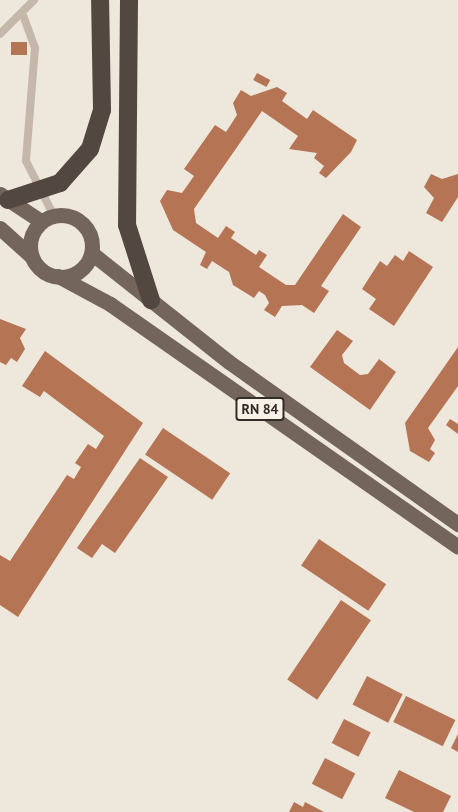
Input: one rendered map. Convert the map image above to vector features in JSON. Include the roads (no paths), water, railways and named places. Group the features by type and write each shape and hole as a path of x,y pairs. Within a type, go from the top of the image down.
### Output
{"highway":[{"path":"4,197 40,193 76,168 98,131 100,0"},
{"path":"129,0 127,225 151,300"}],"main road":[{"path":"0,228 32,257 58,276 81,274 94,255 78,223 46,218 4,197"},
{"path":"32,257 27,236 46,218"},
{"name":"RN 84","path":"94,255 347,447 458,524"},
{"name":"RN 84","path":"58,276 110,304 458,547"},
{"path":"336,462 347,447"}],"lane":[{"path":"0,34 23,15 34,0"},
{"path":"23,15 36,48 24,144 46,218"}]}
